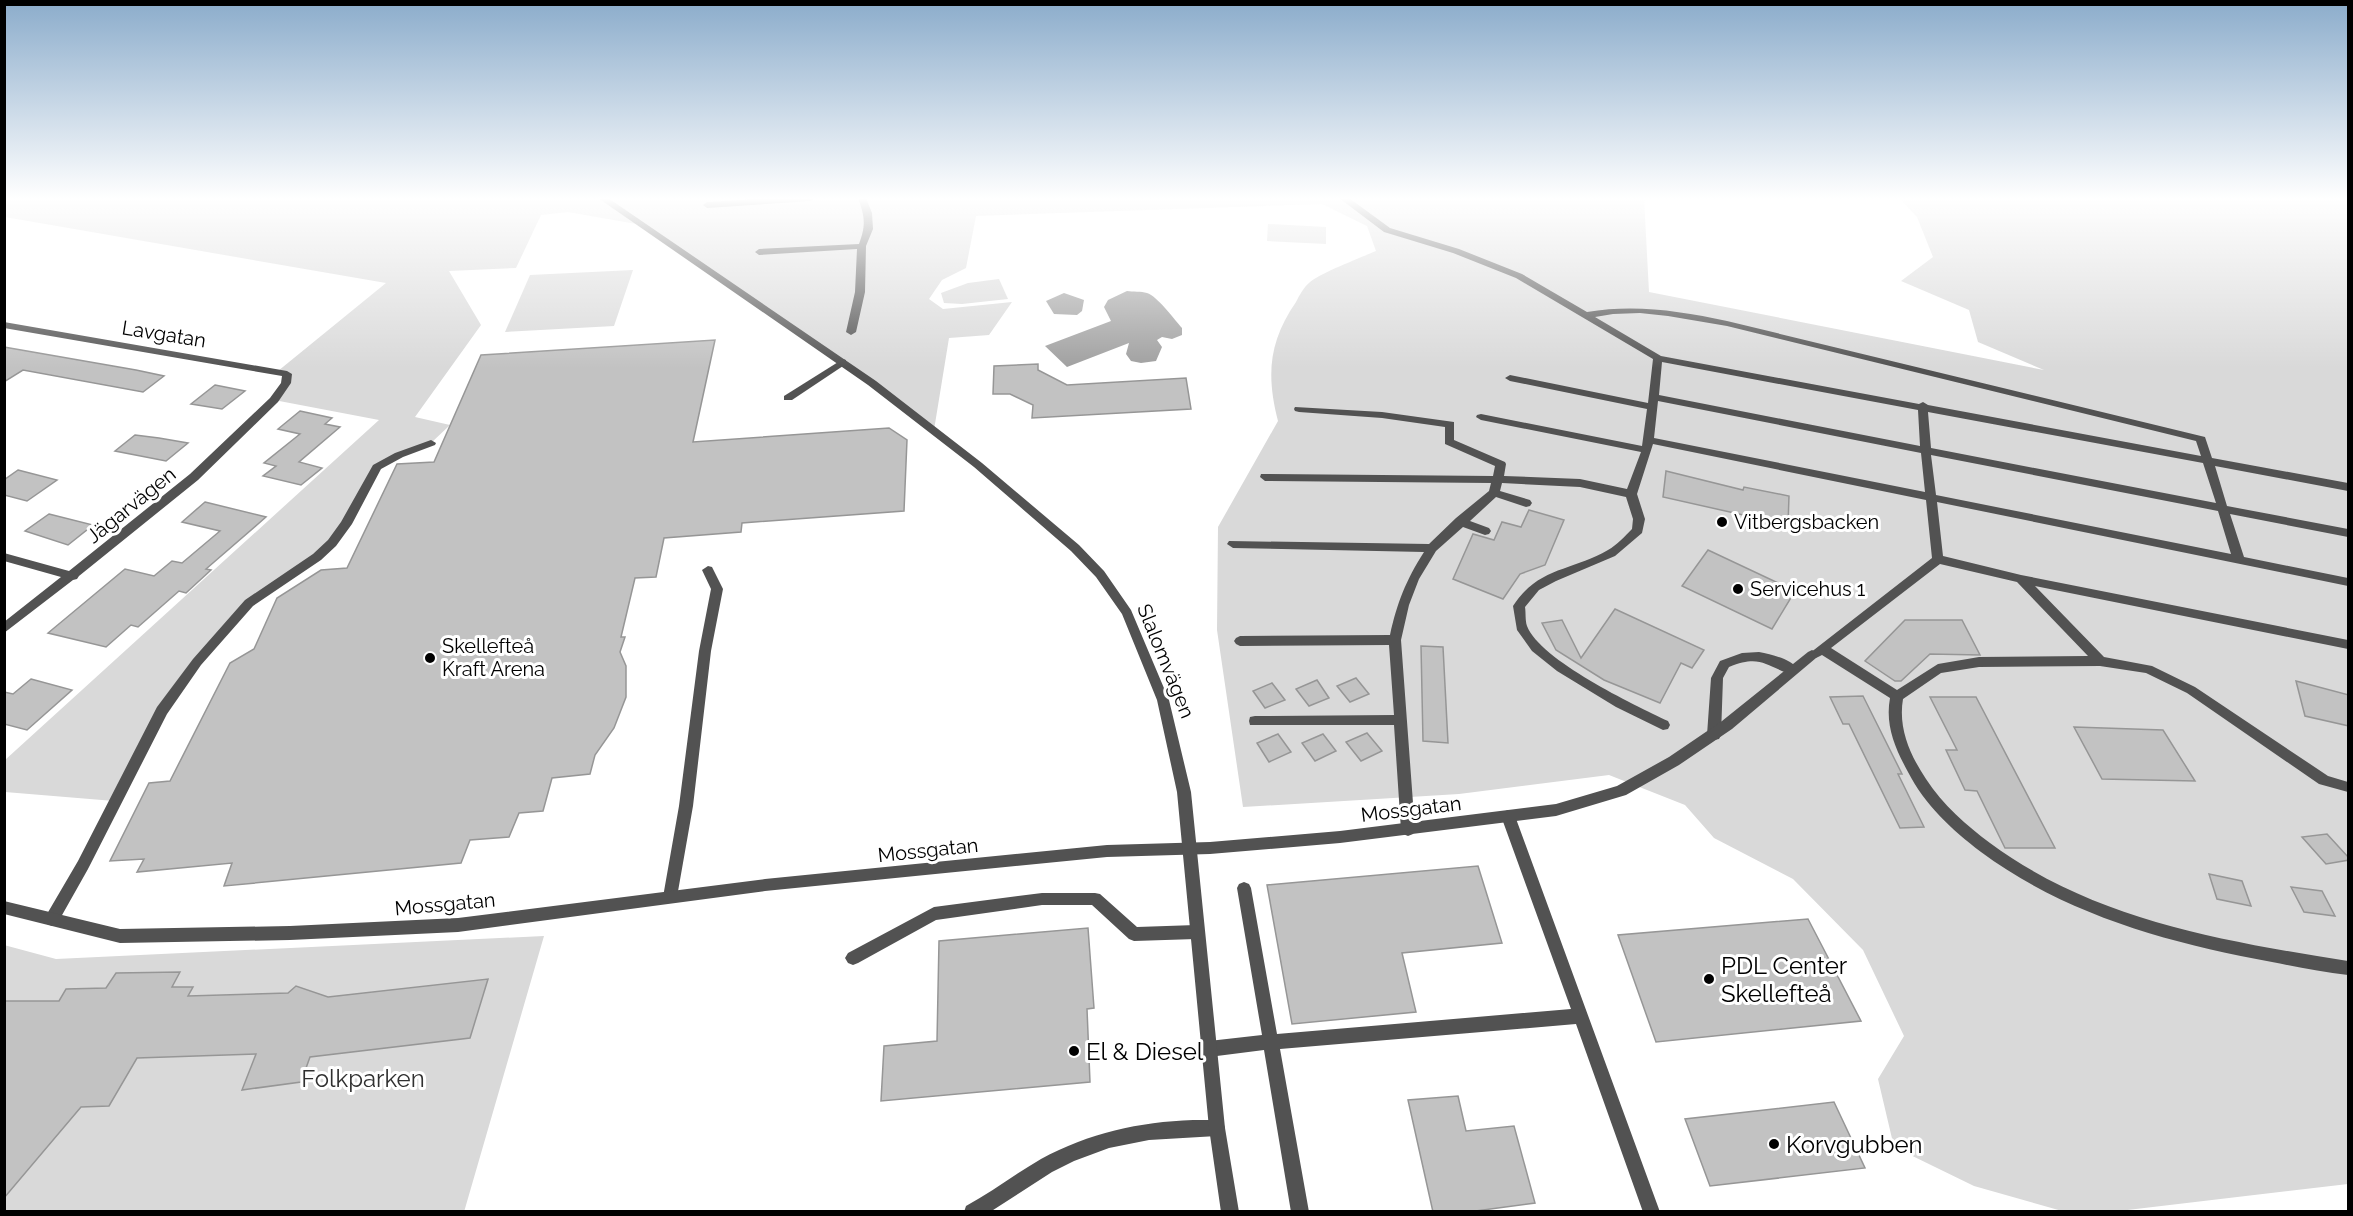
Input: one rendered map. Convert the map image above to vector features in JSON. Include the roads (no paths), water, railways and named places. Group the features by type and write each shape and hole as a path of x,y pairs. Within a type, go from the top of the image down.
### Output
{"street":[{"name":"Slalomvägen","path":"685,255 843,362 978,465 1075,548 1100,574 1127,613 1163,700 1179,762 1217,1128 1230,1212"},
{"path":"851,332 860,292 862,255"},
{"path":"1463,255 1497,266 1588,315 1658,357 1923,405 2349,487"},
{"path":"1588,315 1626,309 1696,318 1895,363 2201,439 2239,560"},
{"name":"Lavgatan","path":"4,325 278,370 287,374 286,383 274,400"},
{"path":"1658,357 1648,445 1631,494 1639,519 1638,530 1607,556 1533,588 1519,608 1520,625 1533,647 1566,673 1662,725"},
{"path":"788,398 843,362"},
{"path":"1510,378 1924,450 2349,533"},
{"name":"Jägarvägen","path":"4,629 194,477 274,400"},
{"path":"1923,405 1924,450 1938,559 2021,579 2349,644"},
{"path":"1299,409 1382,415 1449,424 1449,442 1501,464 1499,481 1494,493 1432,548 1413,579 1395,640 1408,830"},
{"path":"1481,417 1648,445 2349,582"},
{"path":"52,919 83,865 162,711 197,663 249,603 317,557 332,543 346,524 377,467 399,454 431,442"},
{"path":"1264,477 1572,482 1631,494"},
{"path":"1494,493 1526,503"},
{"path":"1460,521 1485,531"},
{"path":"1233,544 1432,548"},
{"path":"4,557 73,576"},
{"name":"Mossgatan","path":"4,907 120,936 290,933 458,925 765,885 919,872 1024,858 1107,851 1189,849 1408,830 1556,810 1621,791 1682,757 1714,735 1793,670 1938,559"},
{"path":"670,897 686,806 705,651 717,589 708,570"},
{"path":"2021,579 2100,661"},
{"path":"1240,641 1395,640"},
{"path":"1817,652 1897,696"},
{"path":"1714,735 1717,678 1724,664 1741,656 1762,656 1777,660 1793,670"},
{"path":"2349,787 2324,780 2191,690 2148,669 2100,661 1979,662 1938,669 1897,696 1892,714 1901,746 1919,782 1944,813 1986,849 2019,872 2073,900 2126,920 2253,952 2349,968"},
{"path":"1255,721 1399,720"},
{"path":"1508,816 1652,1212"},
{"path":"1244,888 1300,1212"},
{"path":"853,958 934,914 1042,899 1095,899 1134,934 1197,932"},
{"path":"1209,1049 1581,1016"},
{"path":"972,1212 1047,1166 1109,1137 1161,1128 1217,1128"}],"place":[{"name":"Vitbergsbacken","path":"1722,522"},
{"name":"Servicehus 1","path":"1738,589"},
{"name":"Skellefteå Kraft Arena","path":"430,658"},
{"name":"PDL Center Skellefteå","path":"1709,979"},
{"name":"El & Diesel","path":"1074,1051"},
{"name":"Korvgubben","path":"1774,1144"}],"park label":[{"name":"Folkparken","path":"363,1078"}]}
